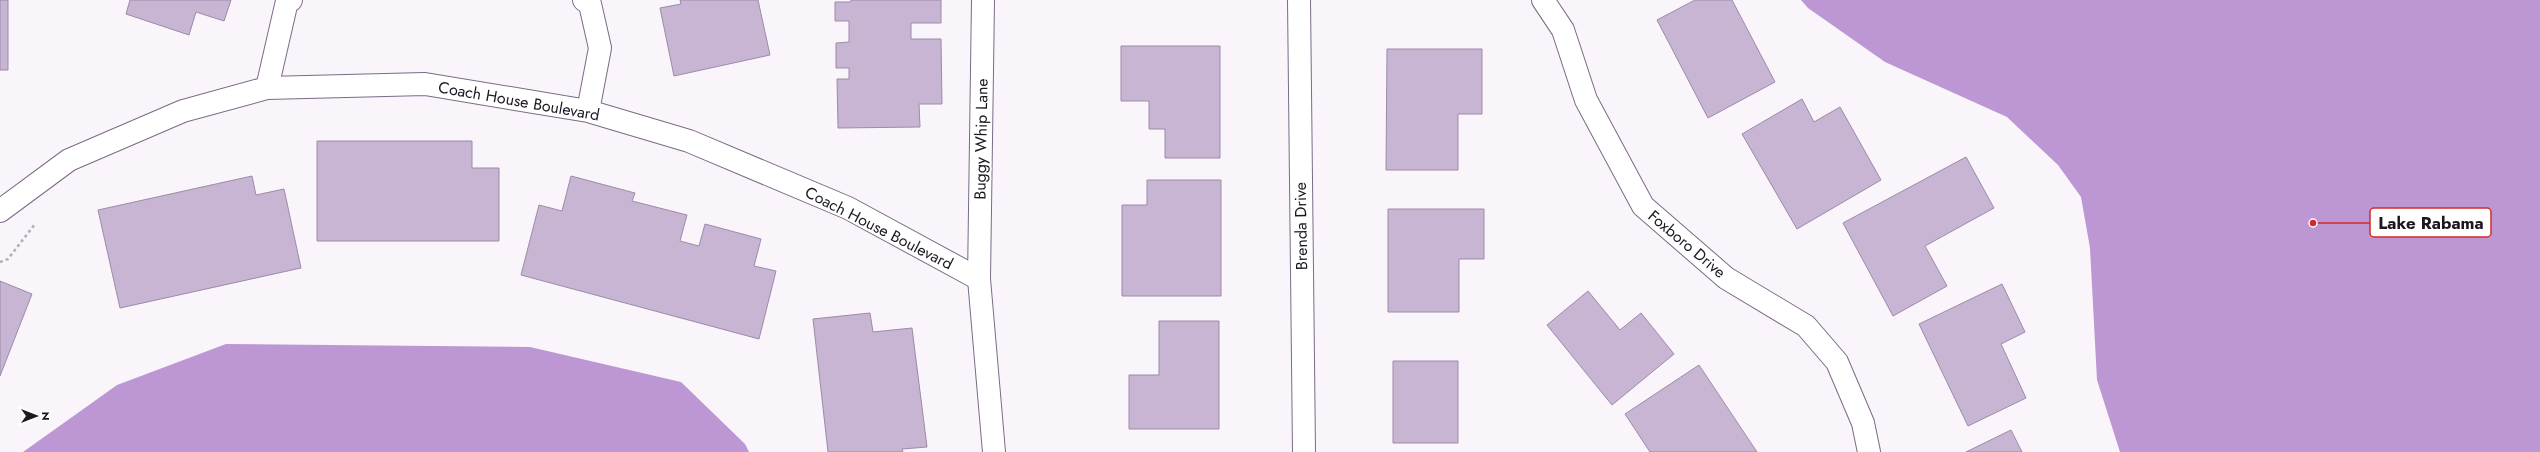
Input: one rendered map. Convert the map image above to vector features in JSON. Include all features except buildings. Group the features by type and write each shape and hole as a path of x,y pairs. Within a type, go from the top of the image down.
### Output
{"street":[{"path":"267,88 287,1 291,0"},
{"path":"584,0 590,4 600,48 588,111"},
{"name":"Buggy Whip Lane","path":"979,279 982,0"},
{"name":"Brenda Drive","path":"1299,0 1304,452"},
{"name":"Foxboro Drive","path":"1543,0 1564,30 1586,100 1643,206 1726,278 1806,326 1837,362 1863,423 1869,452"},
{"name":"Coach House Boulevard","path":"0,211 68,160 183,111 267,88 425,84 588,111 689,142 848,208 979,279"},
{"path":"979,279 994,452"}],"shaded area":[{"path":"1801,0 2540,0 2540,452 2120,452 2097,380 2090,248 2081,197 2058,165 2007,117 1885,62 1808,8"},
{"path":"226,344 530,347 681,382 745,444 749,452 23,452 117,385"}],"place":[{"name":"Lake Rabama","path":"2313,223"}]}
